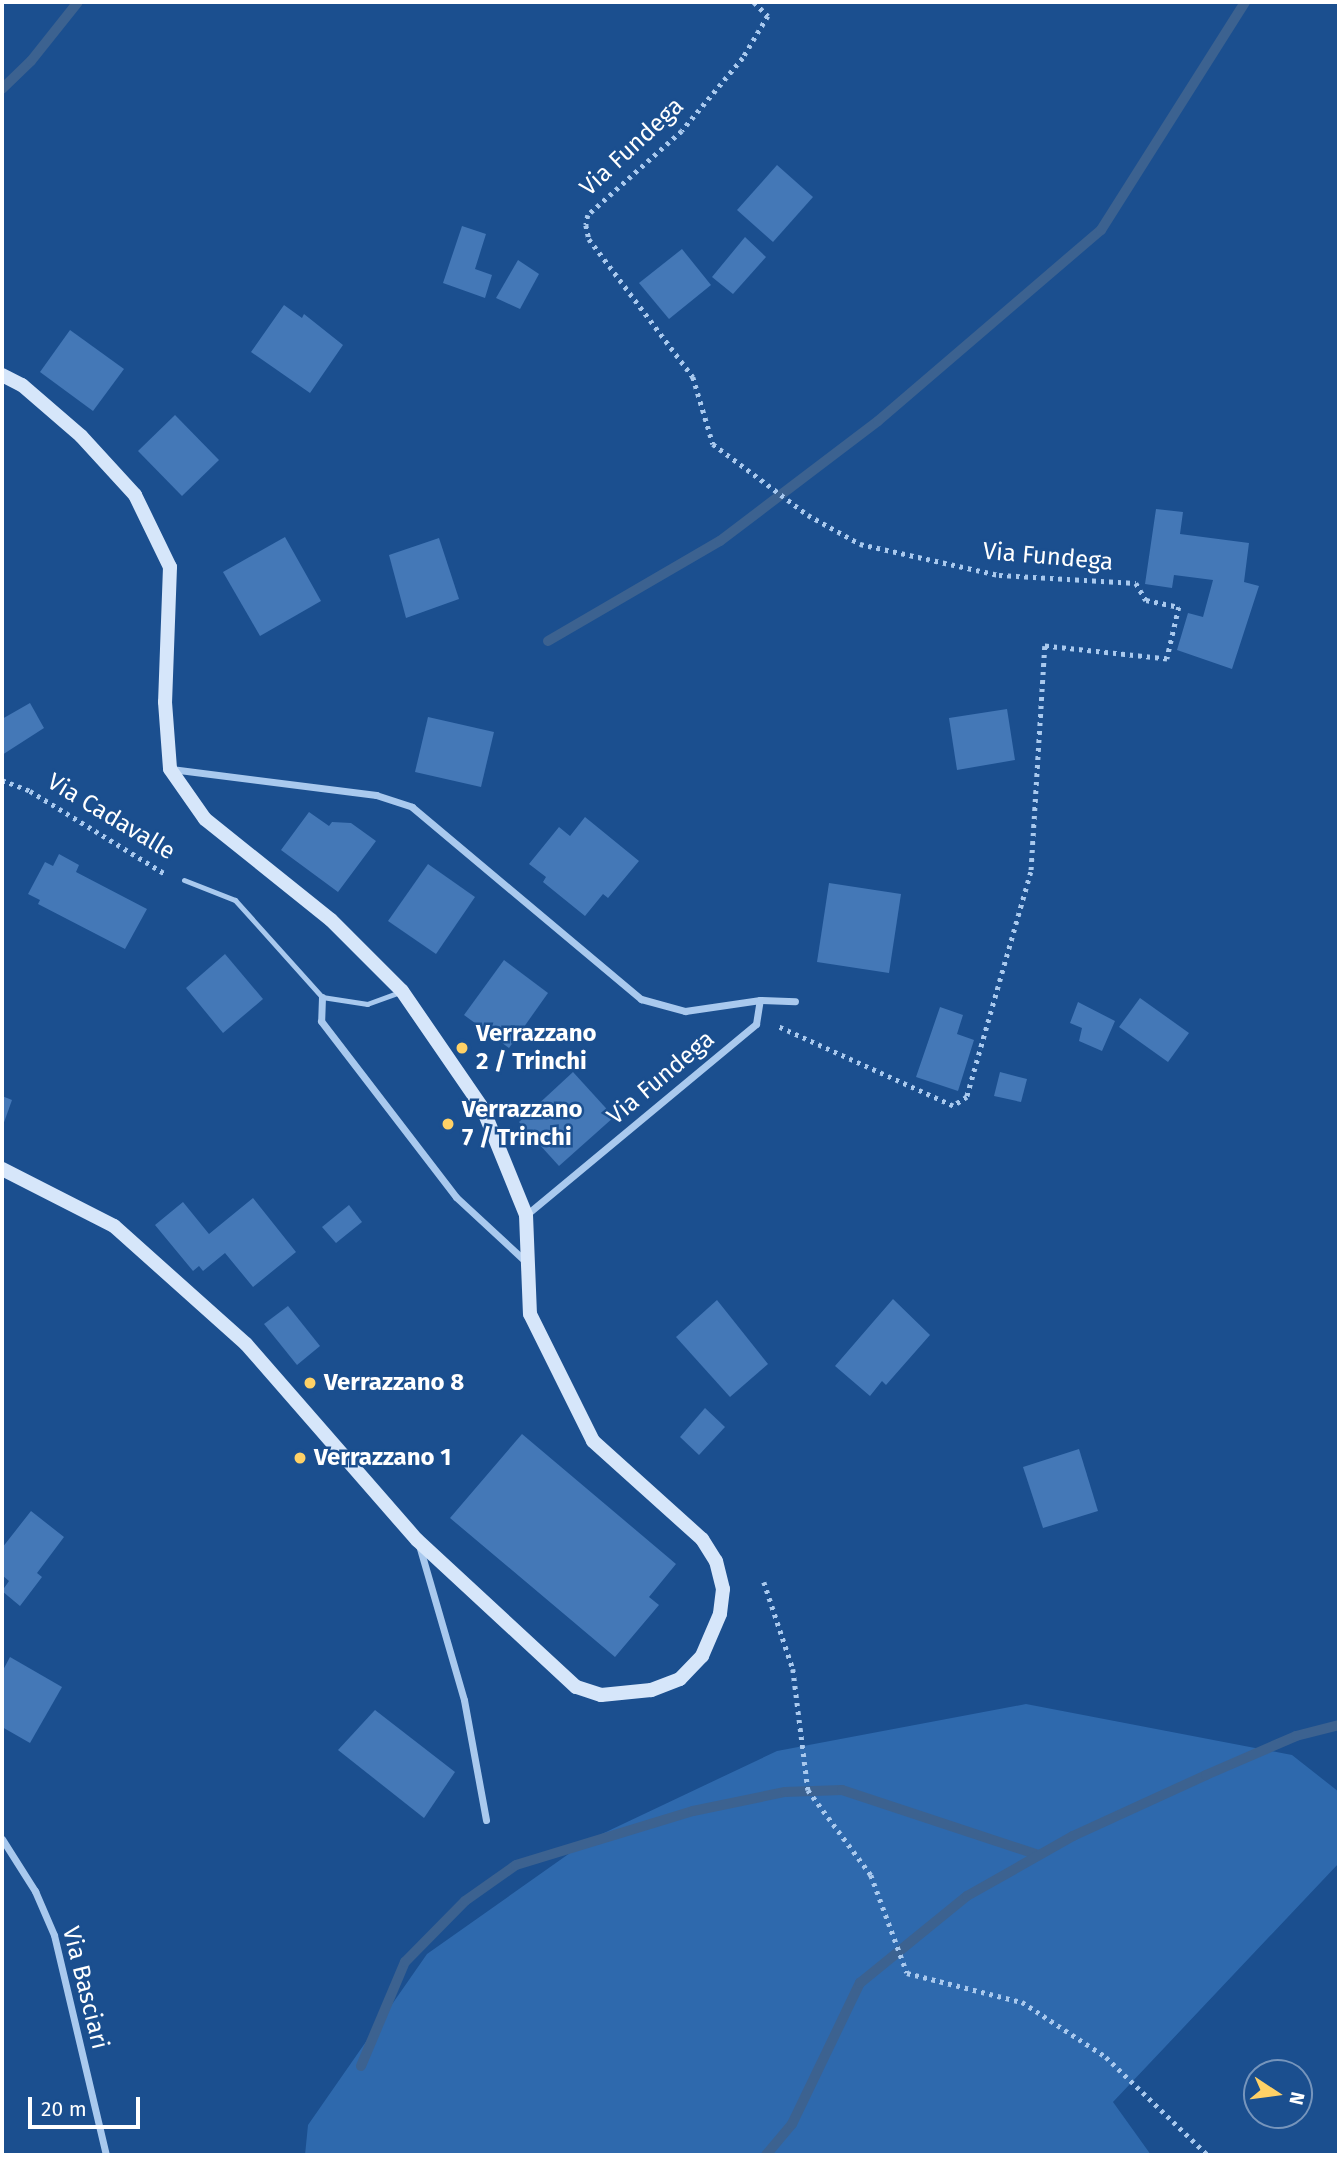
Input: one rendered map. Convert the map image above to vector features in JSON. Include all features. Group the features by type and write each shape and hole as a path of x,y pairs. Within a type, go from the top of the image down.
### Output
{"street":[{"path":"2,376 22,385 81,436 135,495 170,567 164,702 170,769 205,819 331,919 402,991 482,1108 526,1215 530,1314 593,1441 702,1539 716,1561 723,1589 714,1634 702,1656 680,1679 661,1687 624,1696 576,1687 417,1540 246,1344 114,1226 2,1169"},
{"path":"170,769 376,795 412,807 641,999 685,1012 760,1000 796,1002"},
{"path":"322,997 321,1021 448,1186 528,1263"},
{"path":"756,1024 760,1000"},
{"name":"Via Fundega","path":"526,1215 756,1024"},
{"path":"417,1540 464,1700 486,1820"},
{"name":"Via Basciari","path":"2,1839 35,1891 54,1935 106,2155"}],"lane":[{"name":"Via Cadavalle","path":"184,880 235,900 322,997"},
{"path":"322,997 367,1004 402,991"}],"path":[{"name":"Via Fundega","path":"754,2 768,16 743,58 682,131 588,215 586,225 589,239 693,377 713,444 808,515 860,544 999,575 1136,583 1146,600 1179,607 1167,659 1045,646 1031,872 967,1097 954,1106 783,1027 756,1024"},
{"name":"Via Cadavalle","path":"2,780 30,791 131,855 184,880"},
{"path":"764,1582 793,1669 808,1790 871,1875 907,1973 1022,2002 1106,2057 1208,2155"}],"shaded area":[{"path":"1026,1704 1292,1755 1339,1792 1339,1863 1113,2102 1151,2155 305,2155 308,2125 427,1954 587,1841 777,1751"}],"building":[{"path":"777,165 813,197 773,242 737,210"},
{"path":"462,226 486,234 475,269 492,275 485,298 443,283"},
{"path":"745,237 766,257 733,294 712,277"},
{"path":"682,249 711,285 669,319 639,283"},
{"path":"518,260 539,274 520,309 496,298"},
{"path":"284,305 302,318 304,314 343,345 310,393 251,352"},
{"path":"70,330 124,369 93,411 40,372"},
{"path":"175,415 219,460 182,496 138,451"},
{"path":"1156,509 1183,512 1180,534 1249,543 1244,582 1259,586 1232,669 1177,650 1188,613 1203,617 1213,580 1174,575 1172,588 1145,584"},
{"path":"285,537 321,601 260,636 223,572"},
{"path":"439,538 459,599 406,618 389,555"},
{"path":"30,703 44,728 2,755 2,719"},
{"path":"1007,709 1015,760 957,770 949,718"},
{"path":"428,717 494,732 481,787 415,772"},
{"path":"309,812 329,826 332,822 351,823 376,841 338,892 281,850"},
{"path":"585,817 639,861 608,898 603,894 585,916 543,882 546,877 529,864 559,827 570,836"},
{"path":"59,854 79,865 76,872 147,909 125,949 38,904 40,900 28,894 45,862 53,866"},
{"path":"428,864 475,897 436,954 388,921"},
{"path":"829,883 901,894 889,973 817,962"},
{"path":"225,954 263,999 223,1033 186,988"},
{"path":"504,960 548,993 509,1048 464,1015"},
{"path":"1140,998 1189,1033 1168,1062 1119,1027"},
{"path":"1078,1002 1115,1021 1102,1051 1079,1041 1082,1028 1070,1023"},
{"path":"940,1007 963,1015 957,1034 974,1040 958,1091 916,1077"},
{"path":"573,1072 614,1117 559,1166 519,1122"},
{"path":"1000,1072 1027,1079 1021,1102 994,1096"},
{"path":"2,1096 12,1100 2,1128"},
{"path":"253,1198 296,1252 253,1287 225,1253 203,1271 199,1266 193,1271 155,1225 183,1202 209,1234"},
{"path":"349,1205 362,1222 336,1243 322,1227"},
{"path":"893,1299 930,1335 886,1385 882,1381 870,1396 835,1366"},
{"path":"717,1300 768,1364 730,1397 676,1337"},
{"path":"288,1306 320,1346 297,1365 264,1324"},
{"path":"705,1408 725,1427 699,1455 680,1437"},
{"path":"522,1434 676,1564 649,1597 659,1605 615,1657 450,1518"},
{"path":"1079,1449 1098,1511 1043,1528 1023,1467"},
{"path":"31,1511 64,1537 37,1573 42,1577 20,1606 2,1591 9,1581 2,1575 2,1548"},
{"path":"10,1657 62,1687 30,1743 2,1727 2,1672"},
{"path":"375,1710 455,1772 424,1818 338,1750"}],"waterway":[{"path":"2,89 31,61 78,2"},
{"path":"548,641 720,541 878,421 1101,230 1245,2"},
{"path":"766,2155 792,2124 860,1983 967,1896 1073,1836 1296,1736 1339,1725"},
{"path":"361,2066 405,1962 465,1901 516,1865 693,1811 785,1792 842,1790 1039,1855"}],"place":[{"name":"Verrazzano 2 / Trinchi","path":"462,1048"},
{"name":"Verrazzano 7 / Trinchi","path":"448,1124"},
{"name":"Verrazzano 8","path":"310,1383"},
{"name":"Verrazzano 1","path":"300,1458"}]}
